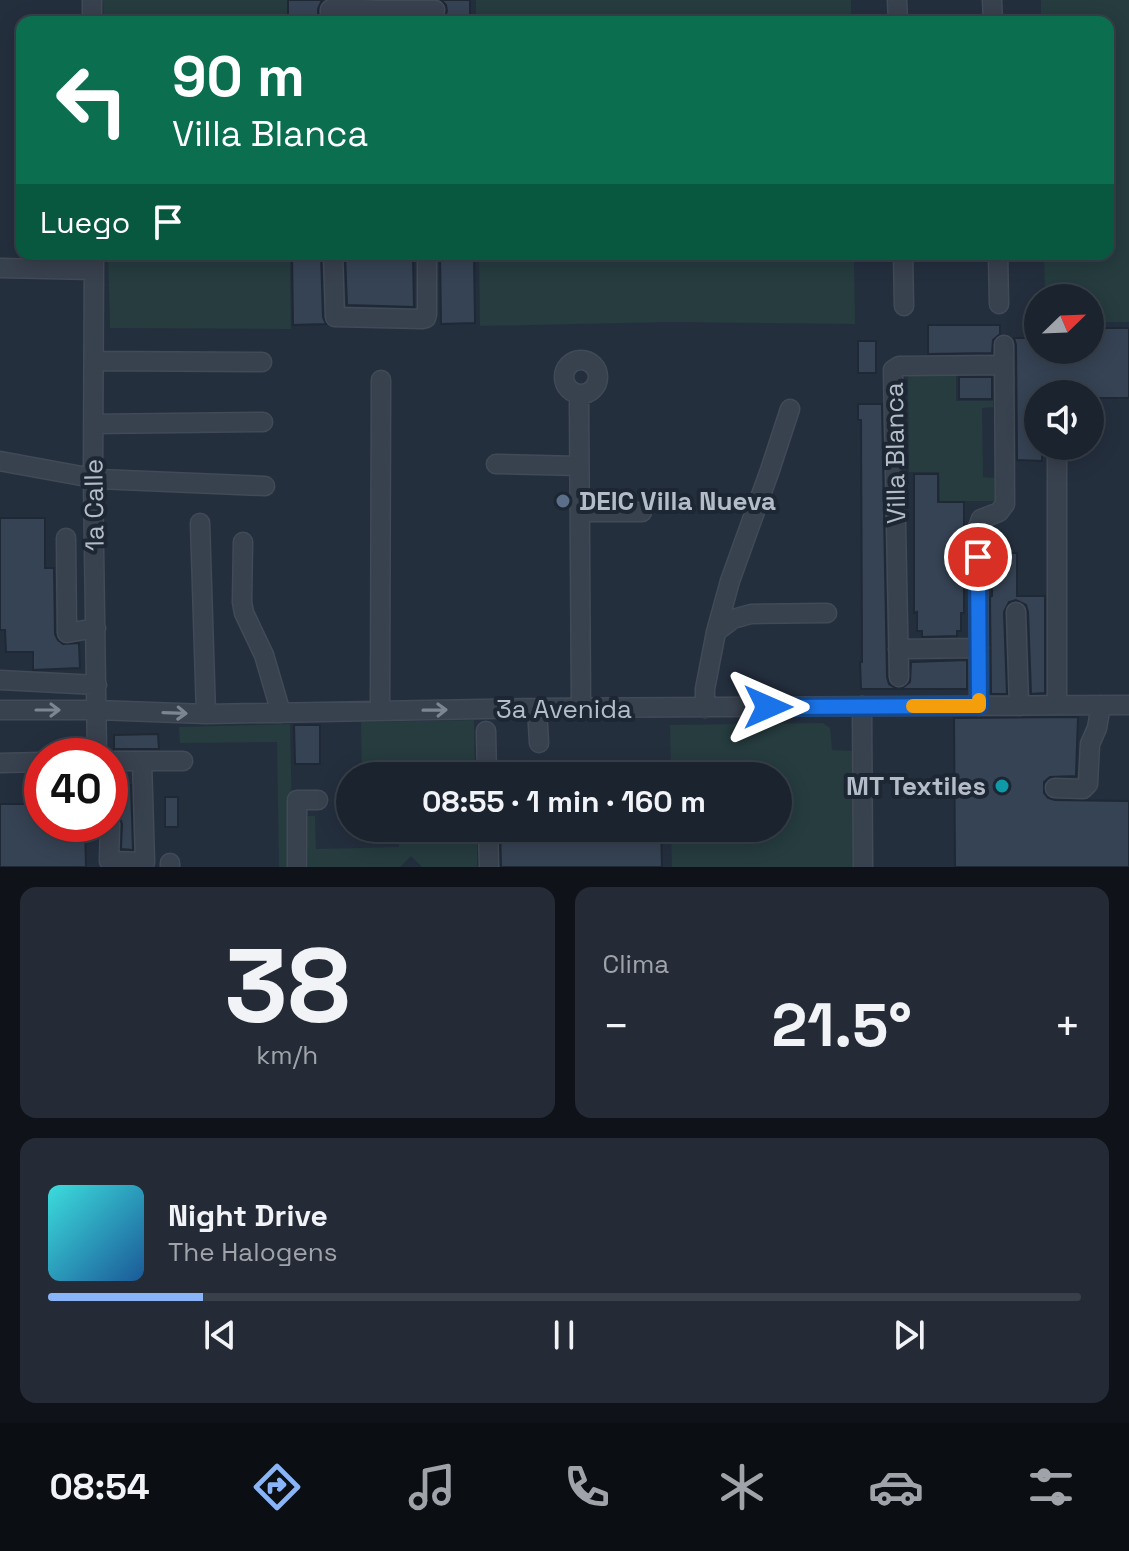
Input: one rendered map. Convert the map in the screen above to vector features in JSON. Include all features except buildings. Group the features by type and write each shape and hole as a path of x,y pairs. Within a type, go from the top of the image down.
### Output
{"street":[{"path":"330,16 330,10 334,7 384,5 429,14"},
{"path":"333,260 335,317 422,319 427,314 427,260"},
{"path":"903,260 904,306"},
{"path":"998,260 999,304"},
{"path":"0,268 94,262"},
{"name":"1a Calle","path":"94,262 97,738"},
{"path":"979,706 978,525 982,518 1000,512 1005,504 1004,345"},
{"path":"94,361 262,362"},
{"name":"Villa Blanca","path":"899,677 893,370 899,366 1004,365"},
{"path":"380,711 381,380"},
{"path":"579,394 581,709"},
{"path":"705,708 705,689 716,632 730,581 790,409"},
{"path":"93,424 263,422"},
{"path":"1057,460 1057,705"},
{"path":"0,461 93,479 265,486"},
{"path":"496,464 579,466"},
{"path":"580,512 642,512"},
{"path":"200,523 206,714"},
{"path":"66,538 67,633 96,628"},
{"path":"243,542 244,613 264,655 281,713"},
{"path":"1016,612 1019,706"},
{"path":"716,632 733,619 751,614 827,613"},
{"path":"898,649 979,648"},
{"path":"0,680 97,685"},
{"path":"1055,788 1083,789 1088,784 1090,744 1101,705"},
{"name":"3a Avenida","path":"0,710 206,714 537,708 1129,705"},
{"path":"862,706 863,867"},
{"path":"537,708 539,743"},
{"path":"486,731 487,762"},
{"path":"128,761 183,761"},
{"path":"110,842 109,861 145,862 142,761"},
{"path":"0,763 24,762"},
{"path":"297,867 297,800 318,800"},
{"path":"97,842 97,867"},
{"path":"488,842 489,867"}],"green space":[{"path":"103,0 287,0 287,16 104,16"},
{"path":"476,0 851,0 851,16 476,16"},
{"path":"1041,0 1129,0 1129,322 1104,322 1104,284 1045,284 1044,260 1114,260 1114,16 1041,16"},
{"path":"108,260 290,260 291,329 110,328"},
{"path":"479,260 854,260 855,324 669,322 480,326"},
{"path":"956,375 956,401 993,401 993,407 982,408 983,477 995,478 995,501 940,501 939,472 909,472 908,376"},
{"path":"474,720 475,762 362,762 361,722"},
{"path":"823,723 830,728 832,750 853,751 854,867 672,867 671,842 792,842 792,762 671,762 670,725"},
{"path":"290,724 293,867 279,867 277,742 180,743 179,727"},
{"path":"307,816 315,816 316,849 399,847 399,842 477,842 477,867 422,867 411,856 400,867 308,867"}],"slow traffic":[{"path":"913,706 979,706 979,700"}],"place":[{"name":"DEIC Villa Nueva","path":"563,501"},
{"name":"MT Textiles","path":"1002,786"}],"route":[{"path":"768,707 979,706 978,557"}]}
